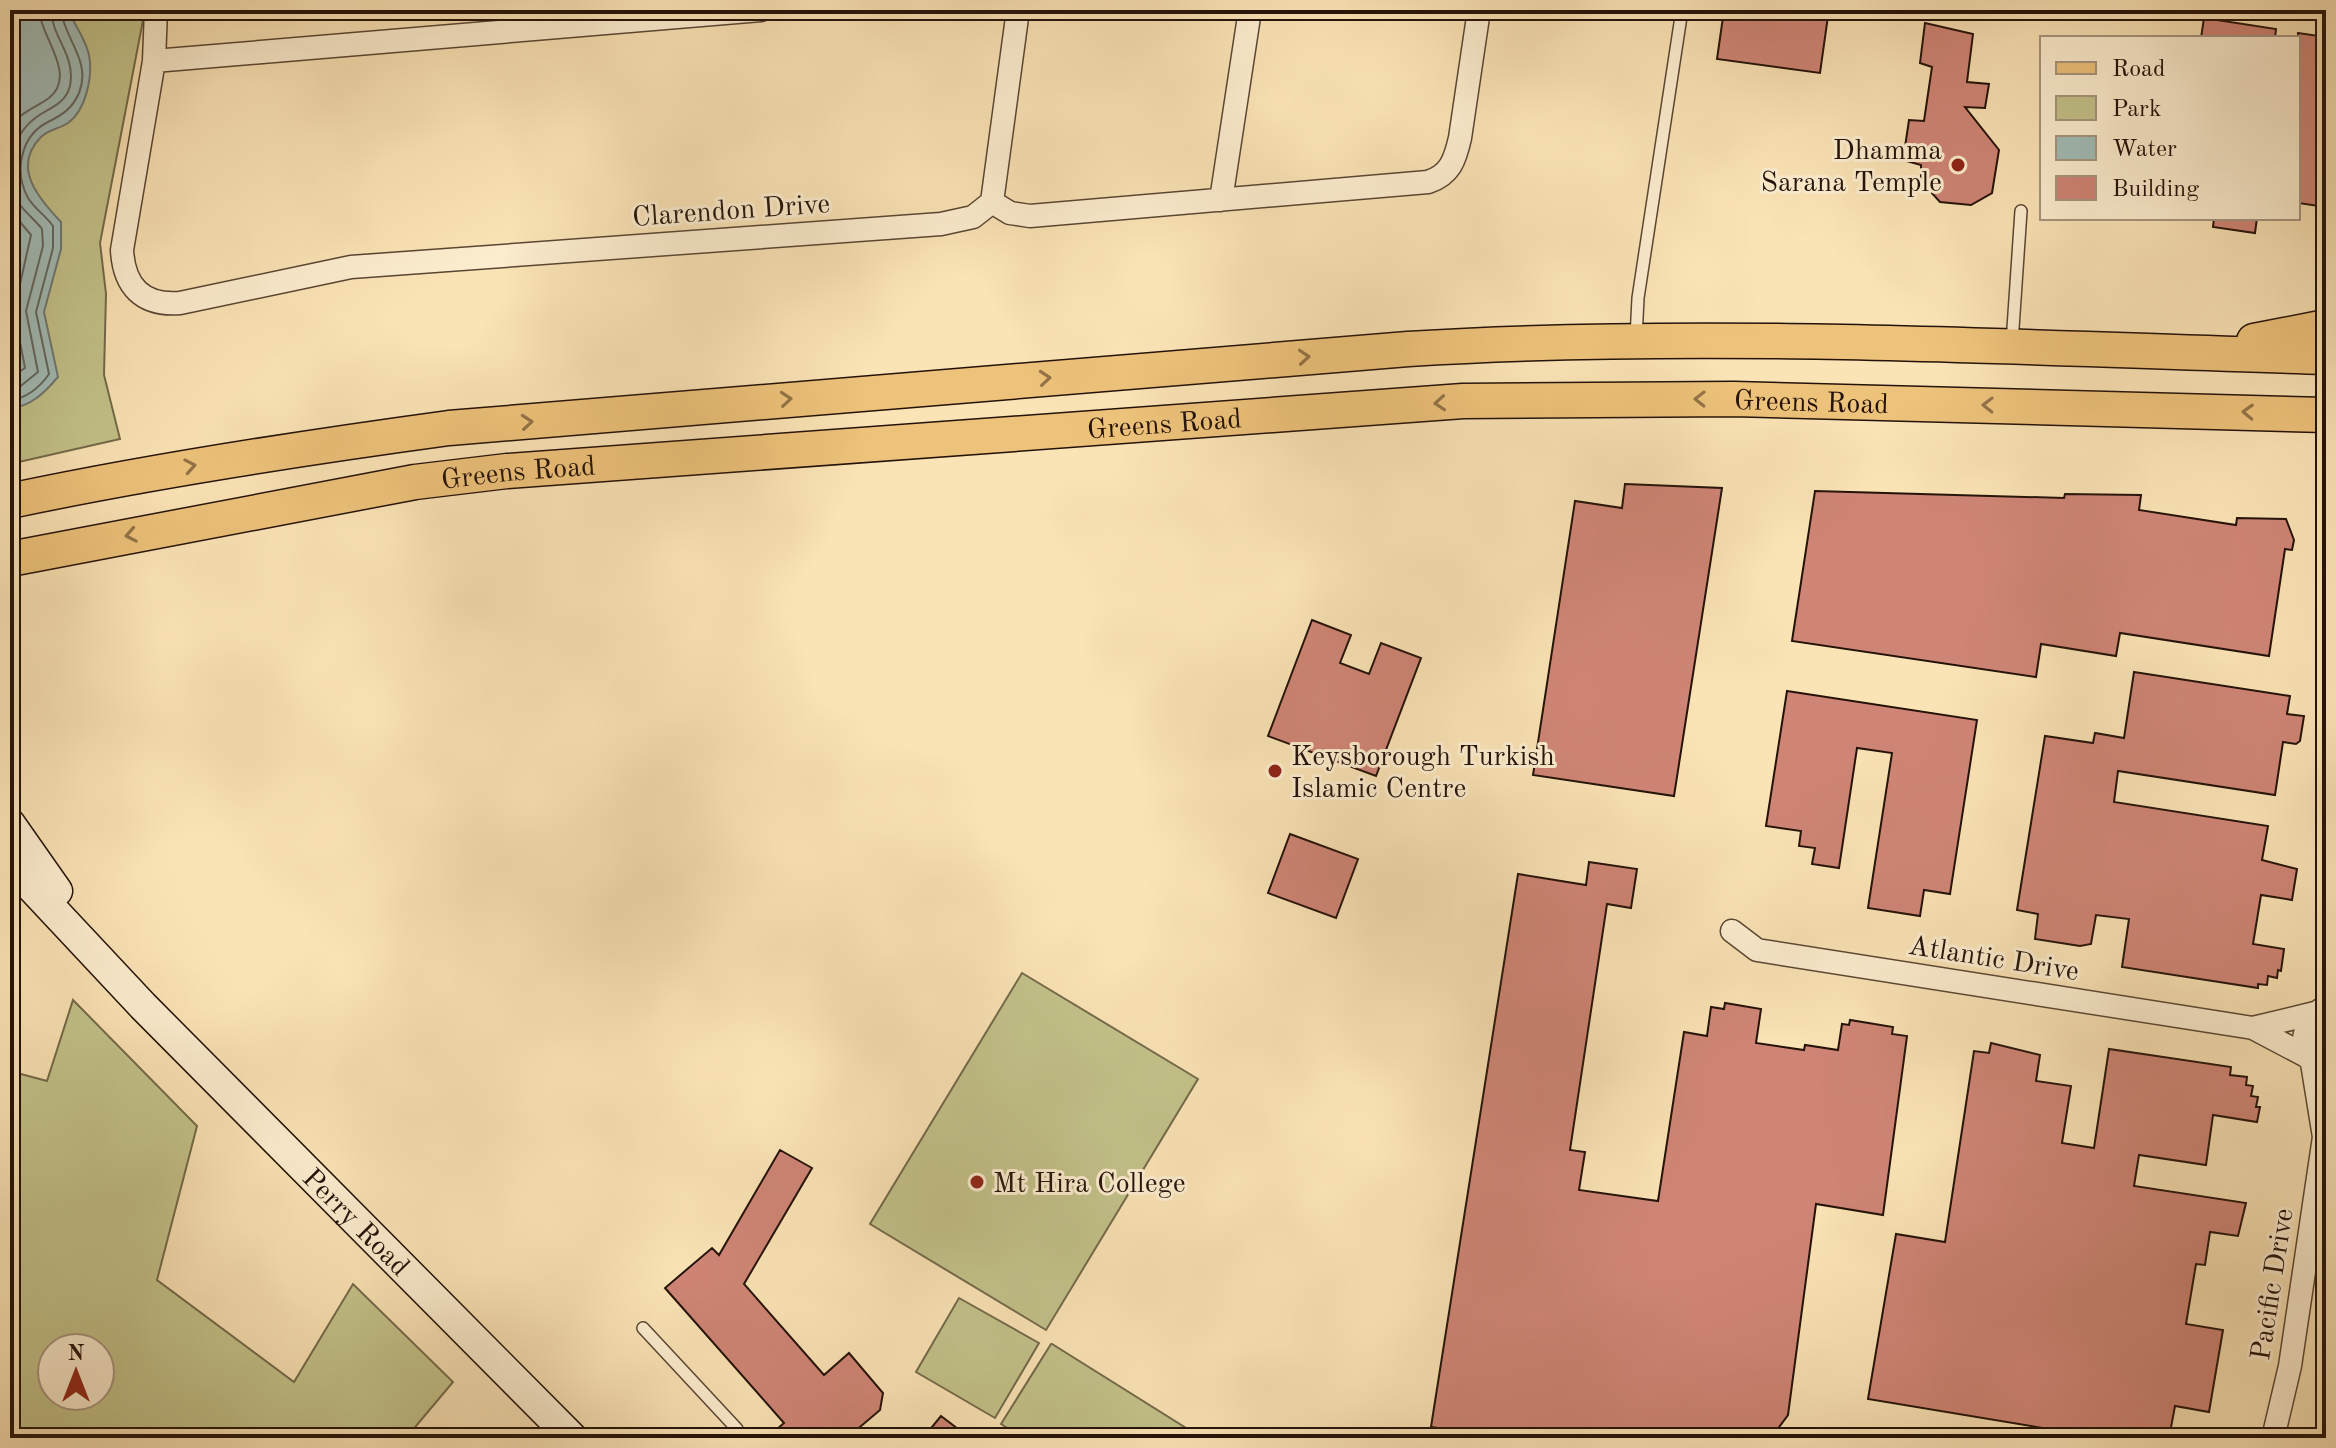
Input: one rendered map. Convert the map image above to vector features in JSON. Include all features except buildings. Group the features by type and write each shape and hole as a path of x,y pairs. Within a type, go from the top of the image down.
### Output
{"main road":[{"path":"2195,354 2326,327"},
{"name":"Greens Road","path":"10,501 143,474 390,436 1251,361 1476,345 1636,341 2326,357"},
{"path":"1251,361 1241,387 1257,416"},
{"name":"Greens Road","path":"10,559 400,485 507,471 1463,401 1607,398 2325,415"},
{"path":"390,436 400,485"},
{"path":"10,569 56,549"},
{"name":"Perry Road","path":"10,824 143,1006"},
{"name":"Perry Road","path":"10,864 143,1006 572,1438"}],"street":[{"name":"Clarendon Drive","path":"156,10 154,61 122,250 123,270 130,287 157,302 180,303 351,267 941,224 973,217 992,202"},
{"path":"154,61 529,18 761,10"},
{"path":"1018,10 992,202 1010,213 1030,216 1428,182 1442,178 1456,155 1460,138 1479,10"},
{"path":"1221,200 1250,10"},
{"name":"Atlantic Drive","path":"1732,931 1757,950 2253,1028 2315,1064"},
{"name":"Atlantic Drive","path":"2253,1028 2323,1008"},
{"name":"Pacific Drive","path":"2273,1438 2290,1366 2325,1135 2315,1064 2304,1033 2323,1008"}],"lane":[{"path":"1636,341 1638,298 1682,10"},
{"path":"2012,349 2021,211"},
{"path":"643,1328 737,1429 741,1438"}],"green space":[{"path":"10,10 145,10 100,243 106,294 104,375 120,439 10,464"},
{"path":"1022,973 1198,1079 1046,1330 870,1224"},
{"path":"73,1000 197,1126 157,1280 294,1382 353,1284 453,1382 406,1438 10,1438 10,1071 47,1081"},
{"path":"959,1298 1039,1343 995,1418 916,1372"},
{"path":"1051,1344 1202,1438 1023,1438 1001,1424"}],"water":[{"path":"10,10 68,10 85,44 90,63 87,92 79,110 68,123 41,137 32,148 28,160 28,171 37,193 61,222 61,249 44,312 58,377 31,402 10,408"}],"place":[{"name":"Dhamma Sarana Temple","path":"1958,165"},
{"name":"Keysborough Turkish Islamic Centre","path":"1275,771"},
{"name":"Mt Hira College","path":"977,1182"}]}
